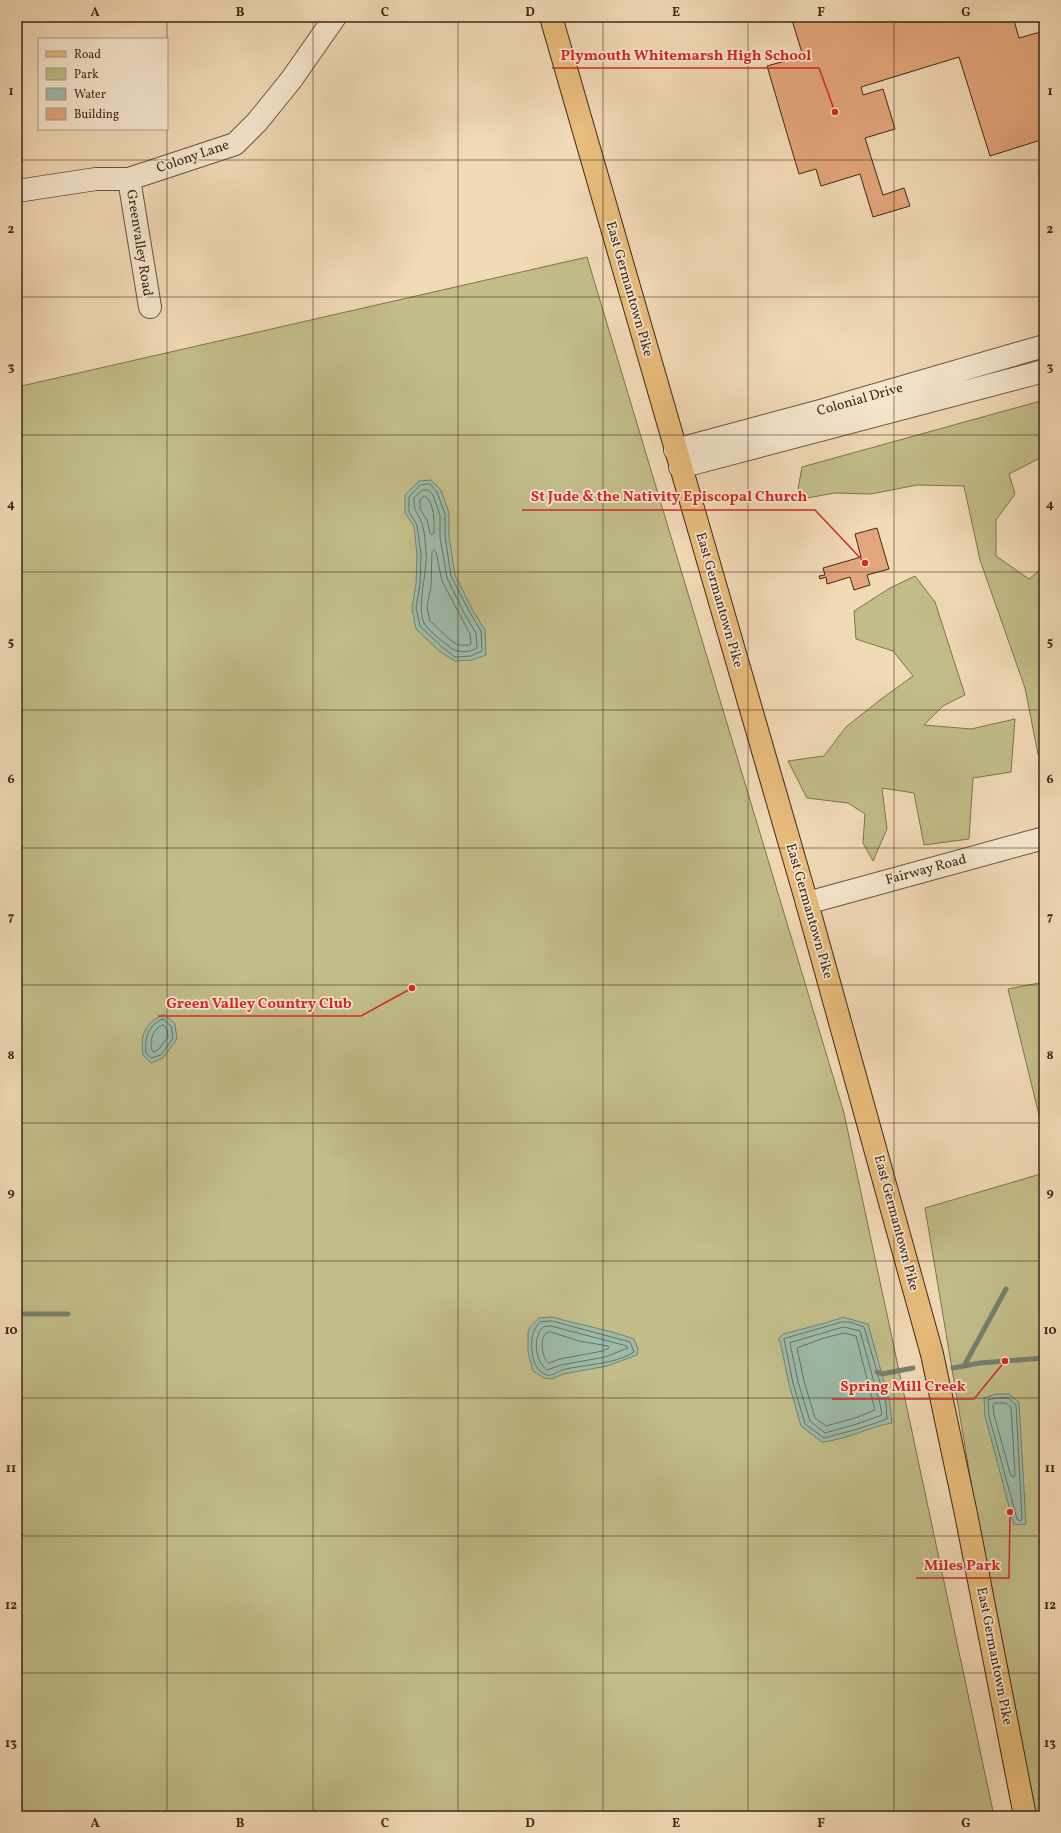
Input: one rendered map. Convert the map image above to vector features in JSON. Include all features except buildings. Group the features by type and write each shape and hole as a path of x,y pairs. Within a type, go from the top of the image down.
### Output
{"main road":[{"name":"East Germantown Pike","path":"551,17 677,459 807,903 932,1354 966,1514 1025,1816"}],"street":[{"name":"Colony Lane","path":"17,191 96,179 129,179 235,144 257,122 291,80 334,17"},
{"name":"Greenvalley Road","path":"129,179 150,307"},
{"name":"Colonial Drive","path":"677,459 820,411 1044,346"},
{"name":"Colonial Drive","path":"677,459 1044,372"},
{"name":"Fairway Road","path":"807,903 1044,838"}],"green space":[{"path":"587,257 844,1113 994,1816 17,1816 17,387"},
{"path":"1044,400 1044,456 1009,474 1015,494 996,520 996,556 1029,579 1044,567 1044,766 1038,754 1025,688 980,560 964,486 917,485 871,494 835,493 796,500 802,467"},
{"path":"915,576 935,602 965,695 943,706 924,725 971,729 1015,719 1011,772 973,778 969,839 924,845 914,793 882,788 887,829 873,861 863,843 865,814 848,803 807,798 788,761 824,756 846,727 913,676 893,651 856,639 854,611 890,588"},
{"path":"1044,982 1044,1135 1008,989"},
{"path":"1044,1173 1044,1816 1027,1816 925,1208"}],"water":[{"path":"431,480 441,490 449,513 449,536 455,575 473,611 485,630 486,655 472,660 455,661 439,651 416,629 412,608 416,584 417,554 414,526 405,513 405,495 419,481"},
{"path":"164,1014 175,1024 177,1039 163,1058 151,1063 143,1055 143,1035 148,1025 152,1021"},
{"path":"552,1317 614,1332 634,1339 638,1349 637,1355 607,1366 563,1374 552,1379 544,1378 533,1371 528,1352 528,1332 530,1327 539,1318"},
{"path":"842,1317 868,1324 890,1404 892,1423 874,1427 840,1439 822,1442 801,1426 789,1384 780,1341 778,1339 783,1334 829,1322"},
{"path":"996,1394 1009,1394 1019,1402 1026,1524 1014,1525 985,1416 984,1398"}],"waterway":[{"path":"964,1366 1006,1289"},
{"path":"17,1314 68,1314"},
{"path":"953,1368 980,1363 1044,1358"},
{"path":"877,1372 882,1374 913,1368"}],"place":[{"name":"Plymouth Whitemarsh High School","path":"835,112"},
{"name":"St Jude & the Nativity Episcopal Church","path":"865,563"},
{"name":"Green Valley Country Club","path":"412,988"},
{"name":"Spring Mill Creek","path":"1005,1361"},
{"name":"Miles Park","path":"1010,1512"}]}
